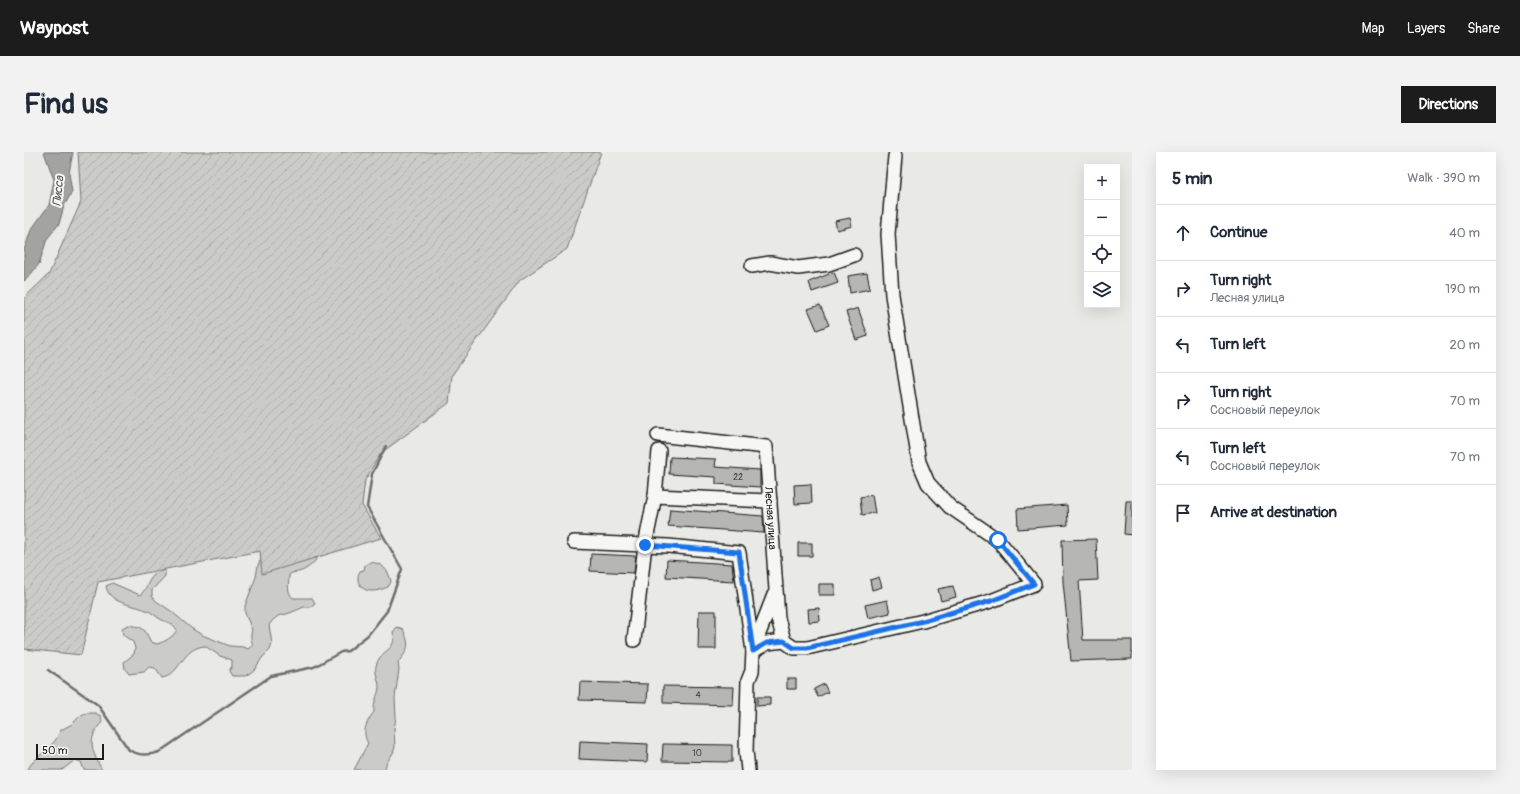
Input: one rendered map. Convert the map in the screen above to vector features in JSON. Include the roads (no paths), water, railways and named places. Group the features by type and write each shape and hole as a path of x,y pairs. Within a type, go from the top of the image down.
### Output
{"street":[{"path":"753,651 767,643 784,641 794,648 807,648 923,621 991,601 1034,584 998,540 950,507 928,483 919,462 892,295 888,234 895,156"},
{"path":"752,266 770,263 798,268 829,264 854,255"},
{"name":"Лесная улица","path":"658,435 766,447 778,618 784,641"},
{"path":"634,640 645,545 655,496 659,450"},
{"path":"655,496 770,501"},
{"path":"574,542 645,545 739,552 753,651 752,671 748,681 746,751 748,770"},
{"name":"Лесная улица","path":"753,651 776,590"}],"water":[{"name":"Писса","path":"44,152 73,152 69,173 72,192 64,206 59,224 47,239 39,264 24,281 24,250 31,230 49,205 54,180"}],"waterway":[{"path":"48,670 98,705 129,750 147,755 159,752 271,676 314,667 341,652 348,651 368,635 387,611 402,569 367,507 372,474 386,446"}]}
